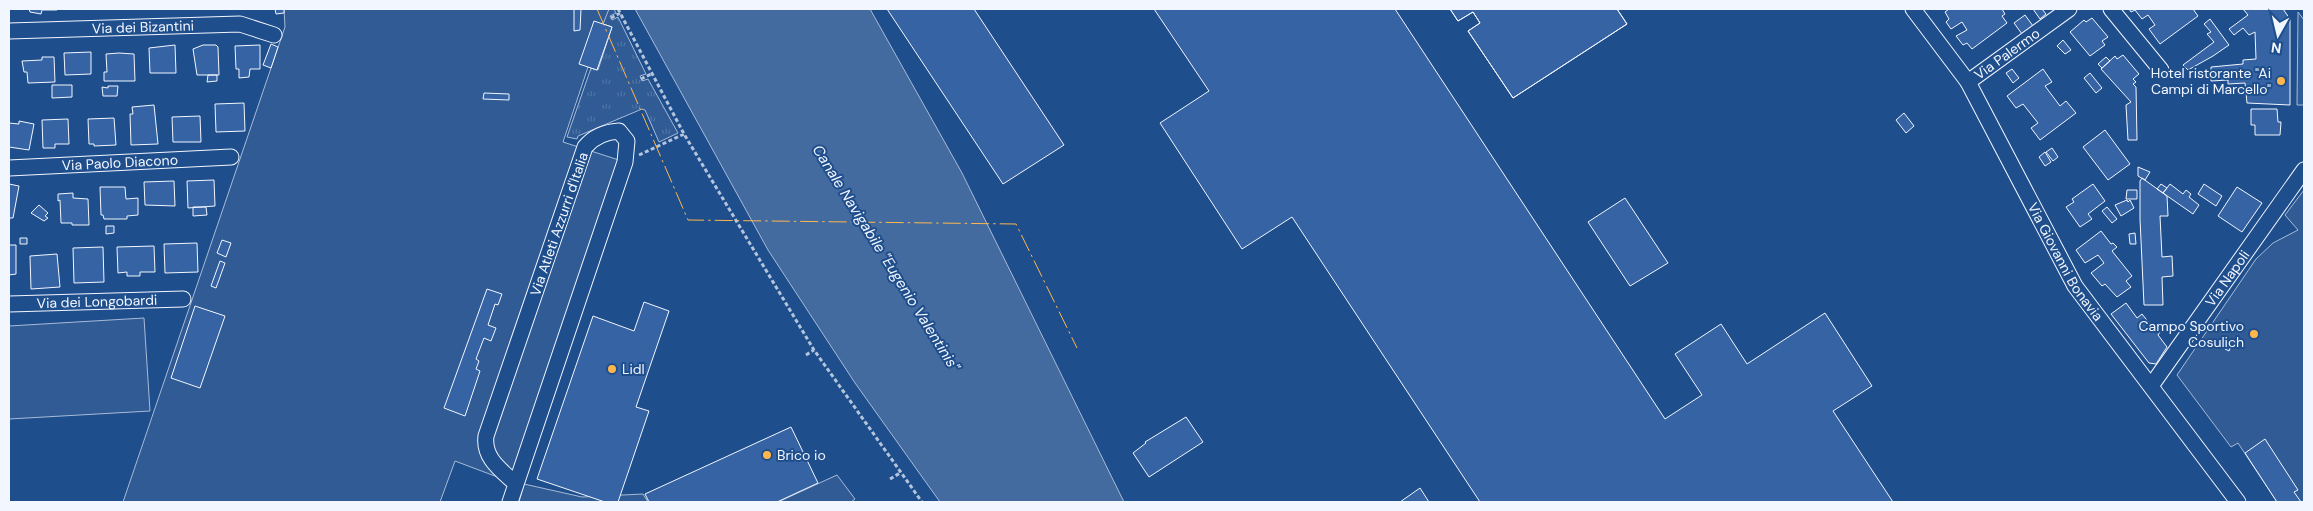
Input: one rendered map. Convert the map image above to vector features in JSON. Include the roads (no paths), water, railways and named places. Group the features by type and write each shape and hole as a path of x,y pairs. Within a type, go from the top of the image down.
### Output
{"street":[{"name":"Via Giovanni Bonavia","path":"1913,9 1968,82 2075,286 2238,502"},
{"name":"Via Palermo","path":"1968,82 2069,9"},
{"path":"2111,9 2161,70"},
{"name":"Via dei Bizantini","path":"9,31 240,24 274,35"},
{"name":"Via Atleti Azzurri d'Italia","path":"510,502 625,162 628,141 619,131 608,132 591,139 585,147 486,436 487,455 516,484"},
{"name":"Via Paolo Diacono","path":"9,168 231,157"},
{"name":"Via Napoli","path":"2151,386 2304,170"},
{"name":"Via dei Longobardi","path":"9,304 183,299"}],"water":[{"name":"Canale Navigabile \"Eugenio Valentinis\"","path":"635,9 870,9 962,173 1124,502 940,502 855,383 768,250"}],"place":[{"name":"Hotel ristorante \"Ai Campi di Marcello\"","path":"2281,81"},
{"name":"Campo Sportivo Cosulich","path":"2254,334"},
{"name":"Lidl","path":"612,369"},
{"name":"Brico io","path":"767,455"}]}
